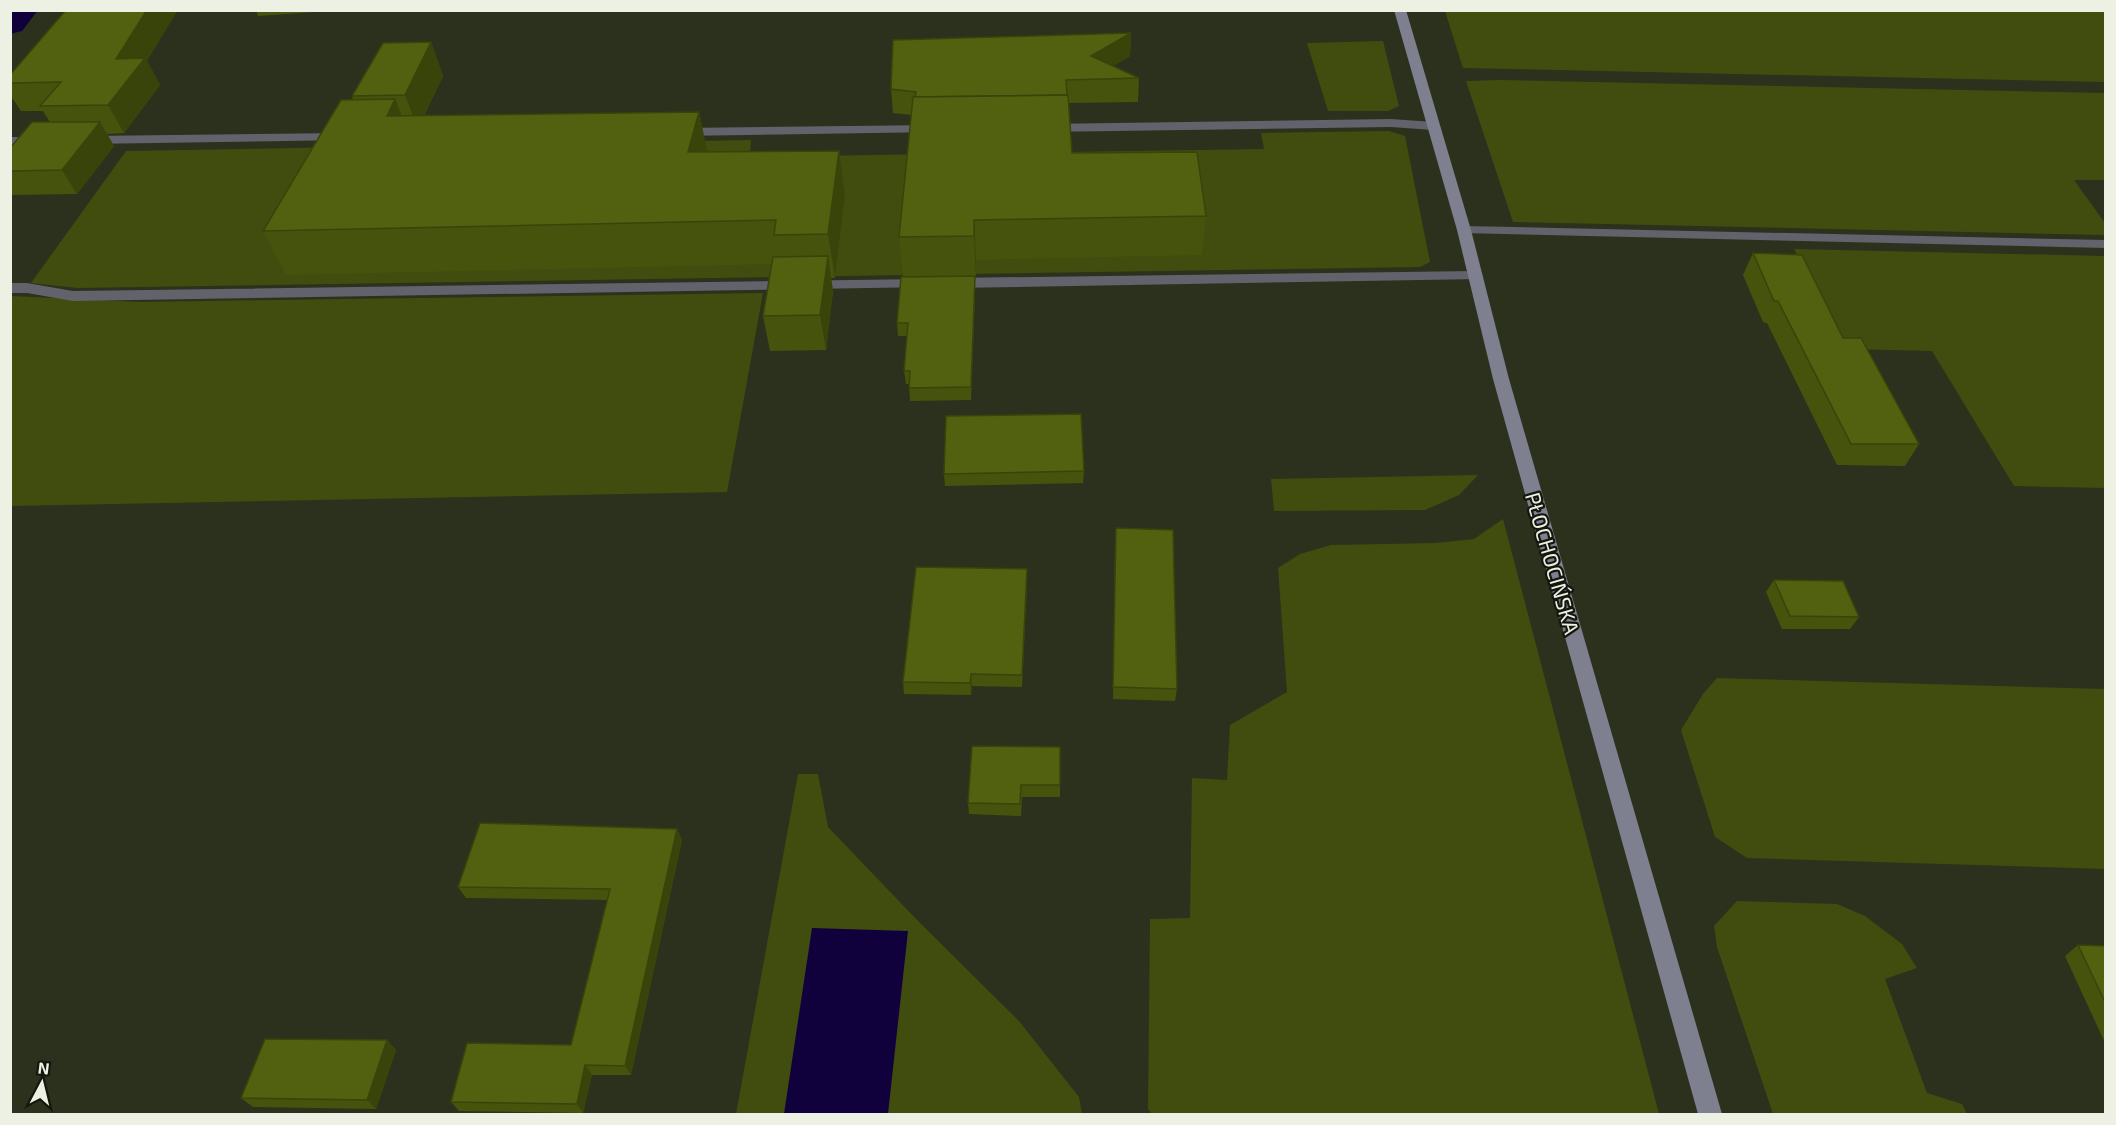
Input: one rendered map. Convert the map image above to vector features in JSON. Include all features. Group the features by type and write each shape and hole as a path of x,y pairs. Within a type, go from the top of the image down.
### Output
{"main road":[{"name":"PŁOCHOCIŃSKA","path":"1400,10 1464,230 1504,390 1710,1114"}],"lane":[{"path":"1034,128 1391,123 1433,126"},
{"path":"665,132 951,129"},
{"path":"10,141 356,136"},
{"path":"1464,230 2106,244"},
{"path":"10,288 27,288 73,296 1476,276"}],"green space":[{"path":"1445,11 2105,11 2105,82 1463,68"},
{"path":"1383,41 1399,106 1388,111 1328,111 1307,43"},
{"path":"1466,81 2105,93 2105,180 2074,180 2105,223 2105,235 1513,222"},
{"path":"1389,131 1405,136 1430,262 1420,267 77,288 31,283 126,151 751,140 750,157 1264,149 1261,133"},
{"path":"1794,249 2105,256 2105,488 2014,486 1932,351 1846,349"},
{"path":"763,293 727,492 11,506 10,296 140,302"},
{"path":"1478,475 1459,495 1425,510 1274,511 1271,479"},
{"path":"1503,519 1659,1114 1152,1114 1148,1109 1150,919 1190,918 1192,778 1227,780 1230,725 1287,692 1278,568 1300,554 1331,545 1436,543 1474,539"},
{"path":"1717,678 2105,689 2105,869 1747,858 1715,837 1681,730 1703,694"},
{"path":"798,774 818,774 828,827 919,922 1019,1021 1079,1097 1082,1114 736,1114"},
{"path":"1737,901 1837,904 1865,916 1902,944 1917,968 1885,979 1927,1093 1962,1104 1967,1114 1773,1114 1717,947 1714,926"}],"shaded area":[{"path":"812,928 908,931 888,1114 784,1114"}],"building":[{"path":"66,10 147,10 116,59 145,58 108,105 40,106 61,82 10,83 10,75"},
{"path":"1131,33 1091,56 1139,78 1066,80 1067,95 915,97 916,92 891,89 893,40"},
{"path":"431,42 405,95 352,96 383,43"},
{"path":"1068,95 1072,153 1197,152 1206,216 974,220 974,236 899,237 913,97"},
{"path":"395,99 387,116 699,112 688,152 839,151 828,234 774,235 776,220 263,231 341,100"},
{"path":"32,122 100,122 62,170 10,171 10,148"},
{"path":"1753,253 1802,255 1843,338 1861,338 1919,444 1851,444 1778,301 1774,301"},
{"path":"828,256 820,315 763,316 773,257"},
{"path":"975,276 971,387 909,388 910,371 904,371 908,323 897,323 901,277"},
{"path":"1081,414 1084,471 944,474 946,416"},
{"path":"1116,528 1173,530 1177,689 1113,687"},
{"path":"916,567 1027,569 1022,675 971,674 970,683 903,682"},
{"path":"1774,580 1843,581 1859,617 1790,616"},
{"path":"972,746 1060,747 1060,785 1021,785 1020,804 968,803"},
{"path":"480,823 677,829 625,1066 585,1065 577,1104 451,1102 467,1043 571,1045 610,889 458,887"},
{"path":"2078,945 2106,946 2106,1004"},
{"path":"265,1039 387,1040 367,1100 241,1098"}],"waterway":[{"path":"10,24 22,10"}]}
